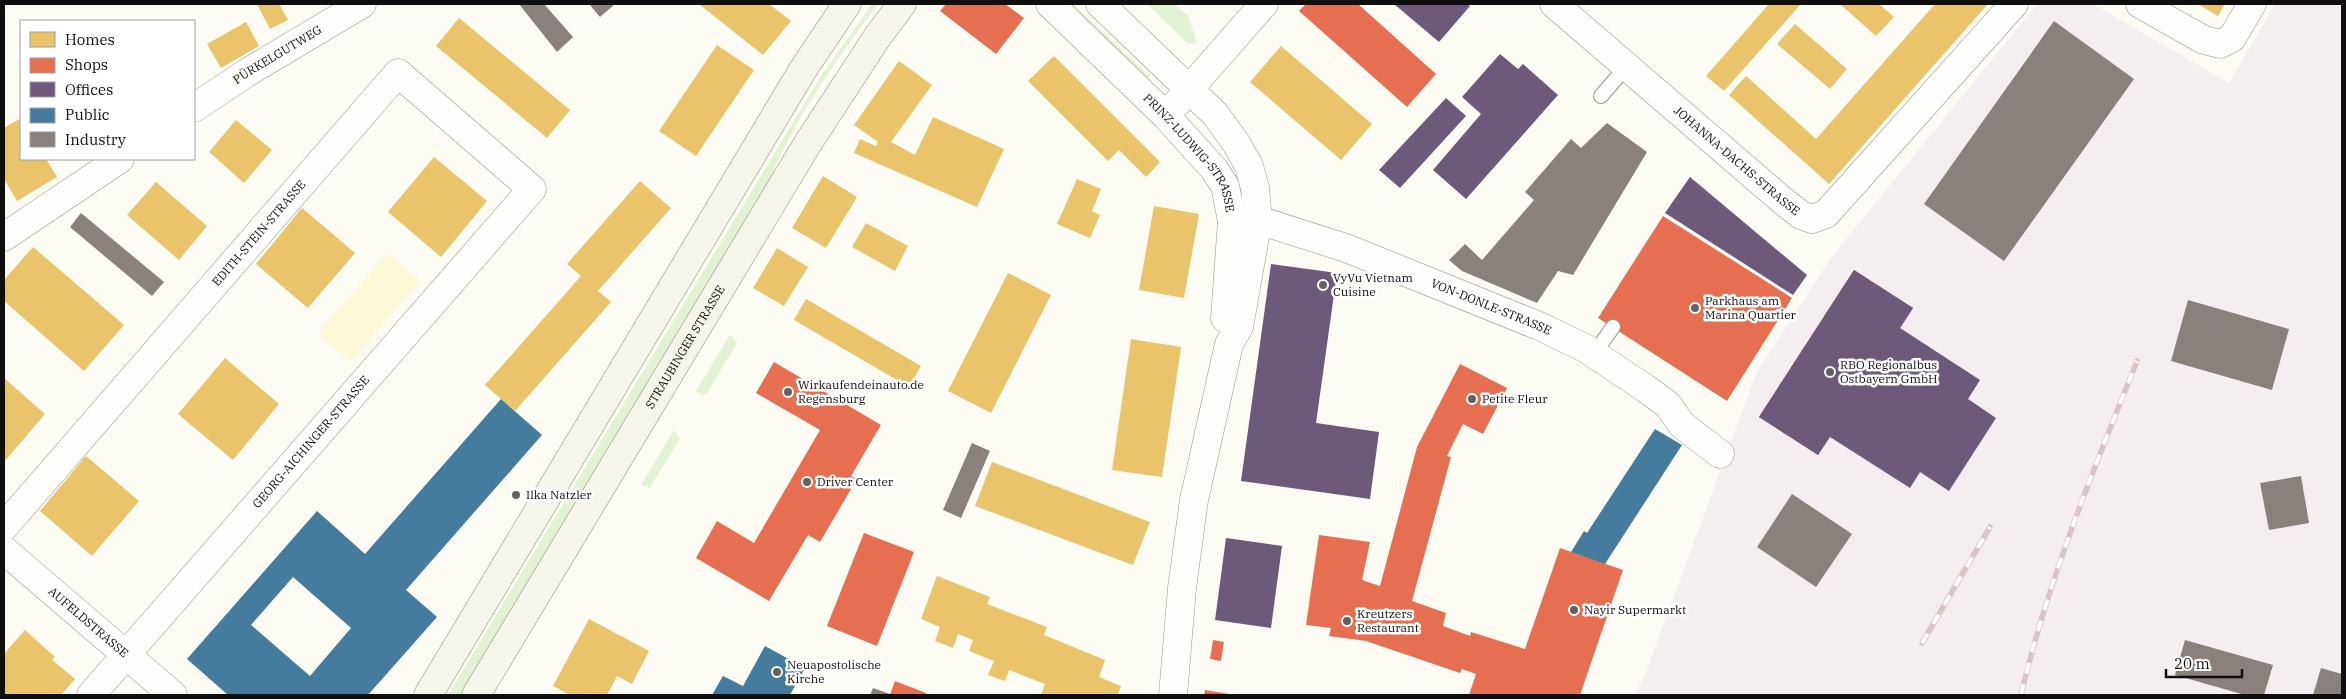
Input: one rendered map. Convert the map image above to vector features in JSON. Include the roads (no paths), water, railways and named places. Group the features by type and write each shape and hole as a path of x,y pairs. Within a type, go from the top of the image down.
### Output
{"main road":[{"path":"428,695 804,68 847,4"},
{"name":"STRAUBINGER STRASSE","path":"476,695 813,135 878,36 902,4"}],"street":[{"name":"PÜRKELGUTWEG","path":"195,107 248,72 362,4"},
{"name":"PRINZ-LUDWIG-STRASSE","path":"1050,4 1166,116 1214,169 1245,221"},
{"name":"PRINZ-LUDWIG-STRASSE","path":"1100,4 1215,114 1236,143 1249,166 1255,188 1245,221 1225,327 1230,344 1194,500 1182,588 1174,695"},
{"path":"1166,116 1264,4"},
{"name":"JOHANNA-DACHS-STRASSE","path":"1554,4 1783,201 1801,215 1812,219 1826,214 2014,4"},
{"path":"2140,4 2204,40 2220,44 2232,38 2252,4"},
{"name":"EDITH-STEIN-STRASSE","path":"4,527 398,73 532,189"},
{"path":"4,237 119,160"},
{"name":"GEORG-AICHINGER-STRASSE","path":"91,695 532,189"},
{"name":"VON-DONLE-STRASSE","path":"1245,221 1346,248 1539,326 1594,354 1668,405 1682,425 1720,454"},
{"name":"AUFELDSTRASSE","path":"4,550 172,695"}],"lane":[{"path":"1601,96 1626,66"},
{"path":"1594,354 1612,328"}],"railway":[{"path":"2021,695 2044,610 2058,568 2088,485 2137,361"},
{"path":"1922,643 1990,527"}],"place":[{"name":"VyVu Vietnam Cuisine","path":"1323,285"},
{"name":"Parkhaus am Marina Quartier","path":"1695,308"},
{"name":"RBO Regionalbus Ostbayern GmbH","path":"1830,372"},
{"name":"Wirkaufendeinauto.de Regensburg","path":"788,392"},
{"name":"Petite Fleur","path":"1472,399"},
{"name":"Driver Center","path":"807,482"},
{"name":"Ilka Natzler","path":"516,495"},
{"name":"Nayir Supermarkt","path":"1574,610"},
{"name":"Kreutzers Restaurant","path":"1347,621"},
{"name":"Neuapostolische Kirche","path":"777,672"}]}
